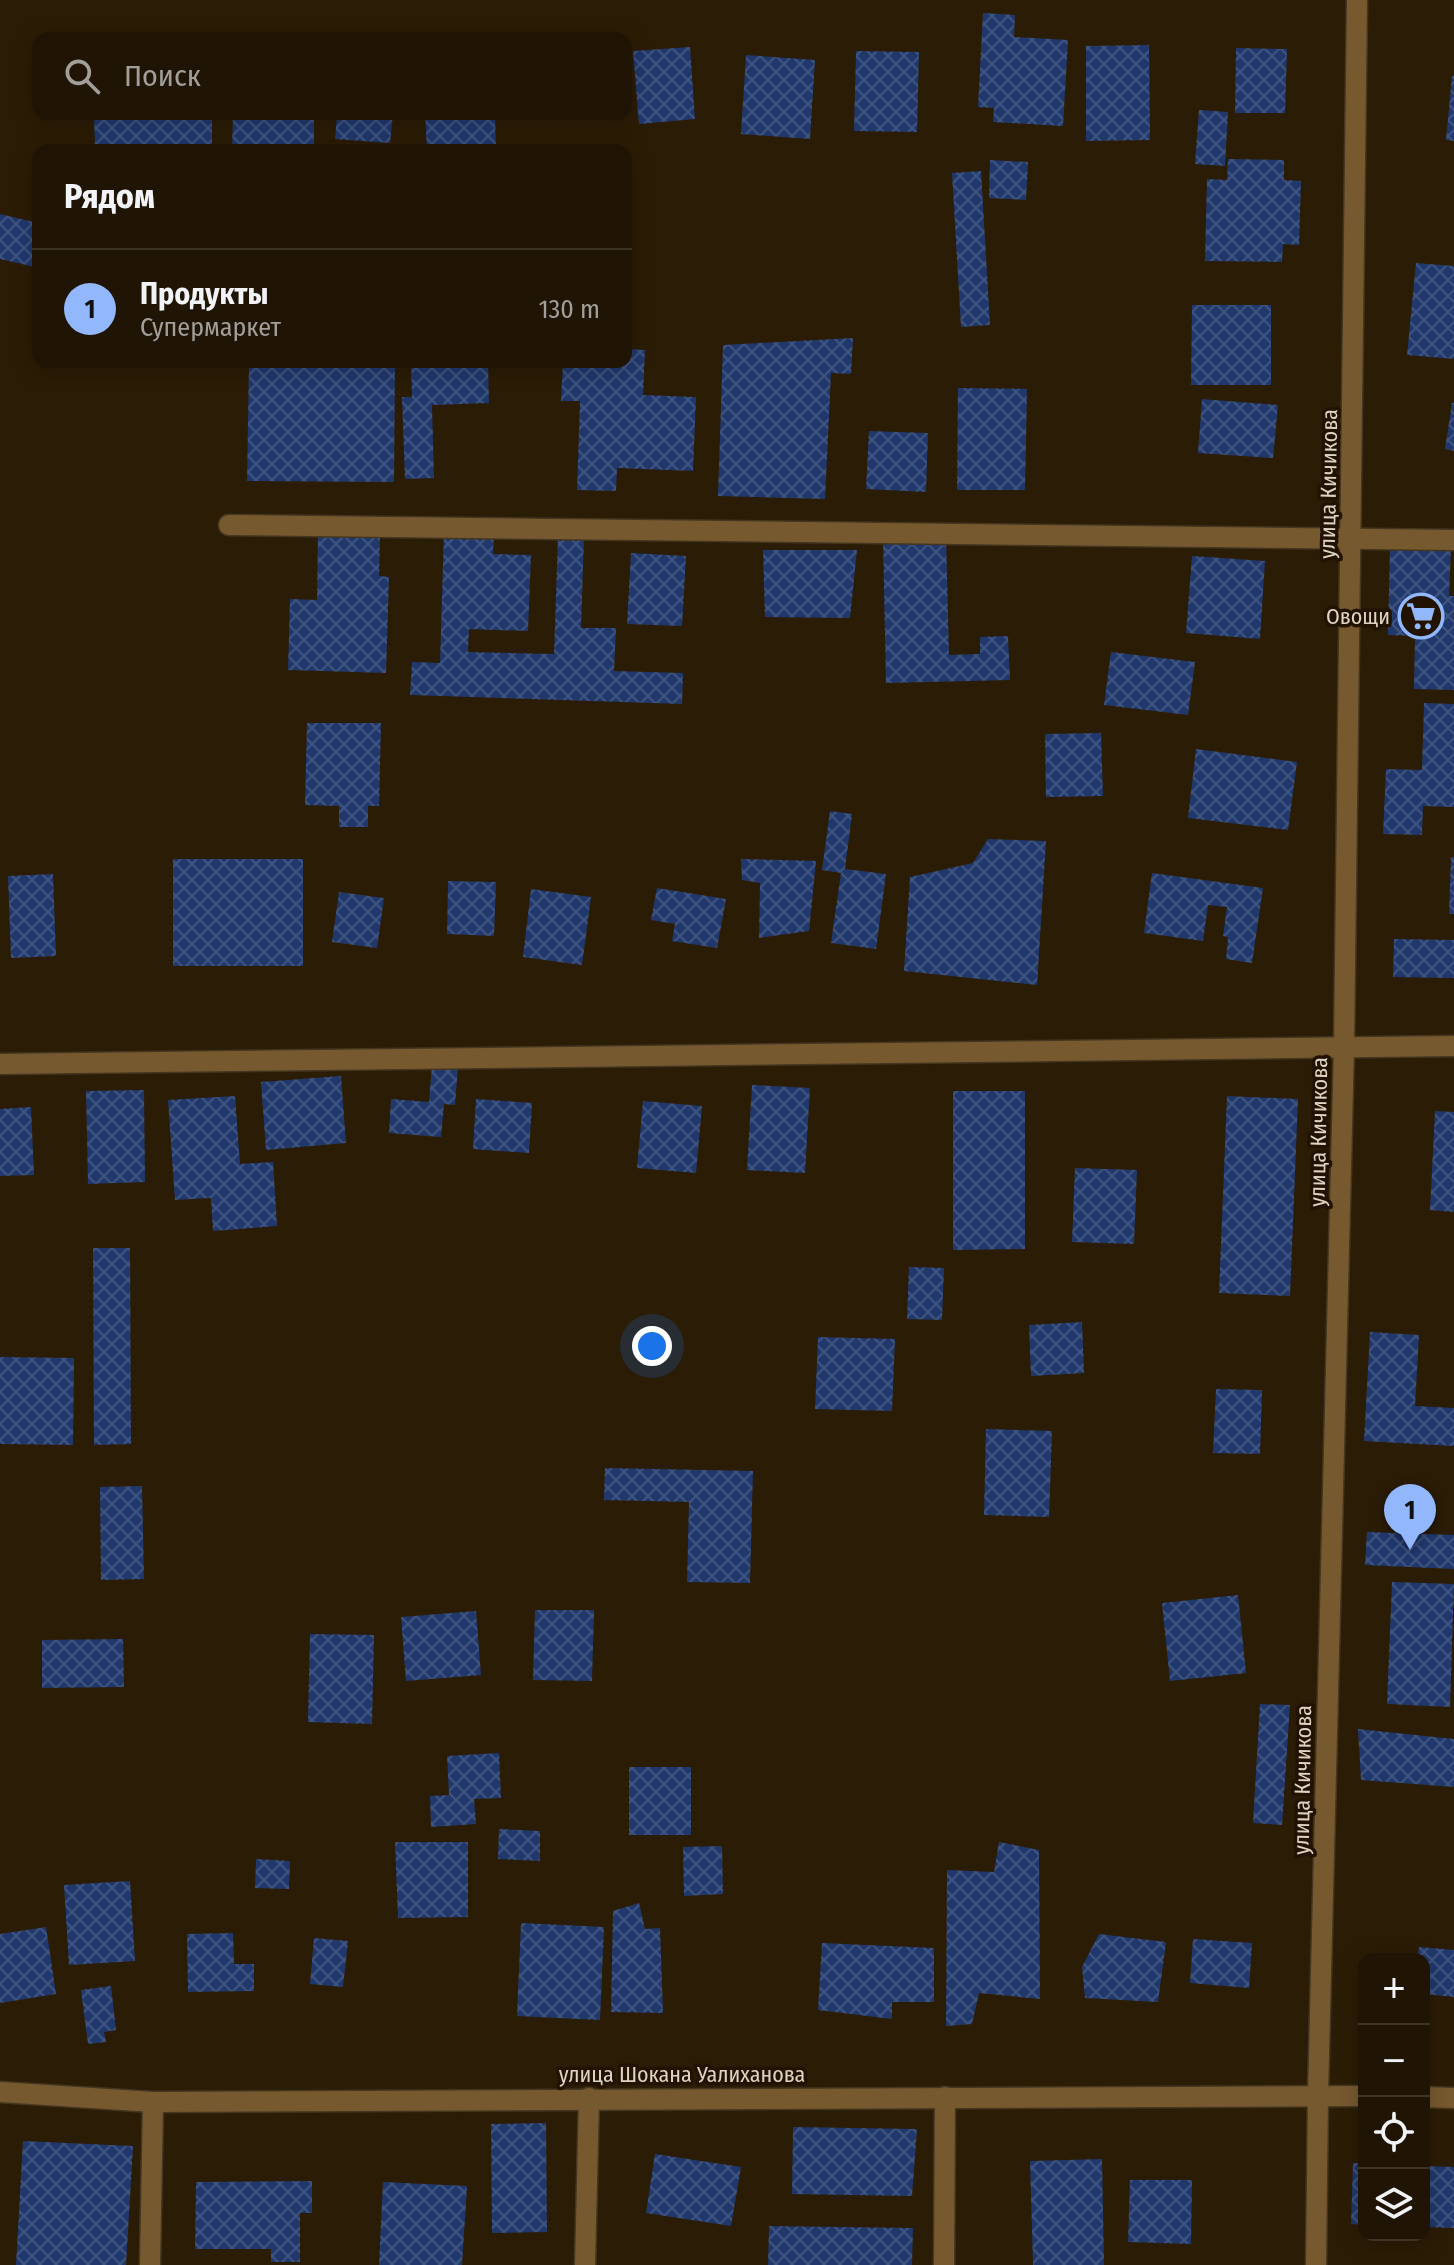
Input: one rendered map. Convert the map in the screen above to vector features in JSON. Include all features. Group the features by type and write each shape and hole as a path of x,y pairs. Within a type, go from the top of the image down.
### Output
{"street":[{"name":"улица Кичикова","path":"1316,2265 1344,1046 1357,0"},
{"path":"229,525 1454,540"},
{"path":"0,1064 1454,1046"},
{"name":"улица Шокана Уалиханова","path":"0,2092 153,2102 1358,2096"},
{"path":"944,2265 945,2097"},
{"path":"1430,2097 1454,2098"},
{"path":"585,2265 589,2098"},
{"path":"150,2265 153,2102"}],"building":[{"path":"983,13 1015,15 1014,37 1068,40 1063,126 993,122 994,108 978,107"},
{"path":"1149,45 1150,140 1086,141 1086,46"},
{"path":"690,47 695,119 639,124 633,51"},
{"path":"1236,48 1287,49 1285,113 1235,113"},
{"path":"856,51 919,52 917,132 854,131"},
{"path":"746,55 815,60 810,139 741,134"},
{"path":"1454,76 1454,141 1446,140"},
{"path":"1199,110 1228,112 1225,166 1195,164"},
{"path":"94,120 212,120 212,144 95,144"},
{"path":"233,120 314,120 314,144 232,144"},
{"path":"337,120 392,120 390,143 335,139"},
{"path":"425,120 495,120 496,144 427,144"},
{"path":"1228,159 1284,160 1284,180 1301,181 1299,245 1283,244 1282,262 1205,261 1207,179 1227,180"},
{"path":"990,160 1028,162 1026,200 989,198"},
{"path":"981,171 990,325 961,327 952,173"},
{"path":"0,214 32,222 32,266 0,259"},
{"path":"1416,263 1454,266 1454,359 1407,355"},
{"path":"1192,305 1271,305 1271,385 1191,385"},
{"path":"853,338 851,374 831,373 825,499 718,496 723,345"},
{"path":"632,349 645,350 643,395 696,397 693,471 617,468 616,491 577,490 580,401 561,401 563,368 632,368"},
{"path":"249,368 395,368 394,482 247,481"},
{"path":"411,368 488,368 489,403 432,405 434,478 405,479 402,397 412,397"},
{"path":"958,388 1027,389 1025,490 957,490"},
{"path":"1202,399 1278,405 1273,458 1198,453"},
{"path":"1454,403 1454,451 1445,449"},
{"path":"869,431 928,433 926,492 866,489"},
{"path":"444,531 494,532 493,554 531,555 528,631 469,629 468,652 554,654 558,537 584,537 581,628 616,628 614,671 683,673 682,704 410,695 412,662 440,663"},
{"path":"318,534 380,536 379,576 389,577 386,673 288,670 290,599 317,600"},
{"path":"946,537 949,655 980,654 980,637 1008,636 1010,680 886,683 883,539"},
{"name":"Овощи","path":"1390,546 1451,547 1449,596 1454,596 1454,690 1414,689 1415,636 1388,635"},
{"path":"763,550 857,550 850,618 765,617"},
{"path":"631,553 686,556 682,626 627,624"},
{"path":"1192,556 1265,561 1260,639 1186,633"},
{"path":"1111,652 1195,662 1188,715 1104,705"},
{"path":"1424,703 1454,704 1454,807 1423,806 1422,835 1383,834 1386,769 1422,770"},
{"path":"307,723 381,723 379,806 368,806 368,827 339,827 339,806 305,805"},
{"path":"1101,733 1103,796 1046,797 1045,734"},
{"path":"1196,749 1297,762 1288,830 1188,818"},
{"path":"830,811 852,814 845,869 886,874 876,949 831,943 841,873 822,870"},
{"path":"988,839 1046,841 1037,985 904,971 910,877 973,863"},
{"path":"1451,857 1454,857 1454,914 1449,914"},
{"path":"173,859 303,859 303,966 173,966"},
{"path":"741,859 816,861 809,931 759,938 760,883 742,880"},
{"path":"1152,873 1263,888 1252,963 1226,959 1228,937 1223,936 1227,907 1208,905 1203,941 1144,933"},
{"path":"53,874 56,956 11,958 8,876"},
{"path":"448,881 496,882 494,936 447,934"},
{"path":"657,888 726,899 717,948 672,941 675,924 651,920"},
{"path":"531,889 591,897 582,965 523,957"},
{"path":"339,892 384,898 377,948 332,942"},
{"path":"1394,939 1454,940 1454,978 1393,977"},
{"path":"432,1065 458,1067 455,1105 444,1104 441,1137 389,1133 391,1099 429,1102"},
{"path":"341,1076 346,1143 266,1150 261,1082"},
{"path":"752,1085 810,1088 805,1173 747,1170"},
{"path":"144,1090 145,1182 88,1184 86,1091"},
{"path":"953,1091 1025,1091 1025,1249 953,1250"},
{"path":"235,1096 240,1164 273,1162 277,1226 213,1231 211,1198 175,1200 168,1100"},
{"path":"1227,1096 1298,1099 1290,1296 1219,1293"},
{"path":"476,1099 532,1103 529,1153 473,1149"},
{"path":"643,1101 702,1106 696,1173 637,1168"},
{"path":"31,1107 34,1175 0,1176 0,1109"},
{"path":"1435,1111 1454,1112 1454,1212 1430,1210"},
{"path":"1075,1168 1137,1170 1134,1244 1072,1242"},
{"path":"93,1248 130,1248 131,1444 94,1445"},
{"path":"909,1267 944,1268 942,1320 907,1319"},
{"path":"1082,1322 1084,1373 1031,1376 1029,1325"},
{"path":"1370,1332 1419,1335 1415,1406 1454,1408 1454,1446 1364,1441"},
{"path":"818,1337 895,1339 892,1411 815,1409"},
{"path":"0,1357 74,1358 73,1445 0,1444"},
{"path":"1216,1389 1262,1390 1260,1454 1213,1453"},
{"path":"986,1429 1052,1431 1049,1517 984,1515"},
{"path":"605,1468 753,1471 750,1583 687,1582 689,1502 604,1500"},
{"path":"142,1486 144,1579 101,1580 100,1487"},
{"path":"1367,1532 1454,1535 1454,1569 1365,1565"},
{"path":"1392,1582 1454,1584 1450,1707 1387,1704"},
{"path":"1238,1595 1246,1673 1170,1681 1162,1603"},
{"path":"535,1610 594,1610 592,1681 533,1680"},
{"path":"476,1611 481,1675 406,1681 401,1617"},
{"path":"310,1634 374,1635 372,1724 308,1722"},
{"path":"123,1639 124,1687 42,1688 42,1640"},
{"path":"1260,1704 1290,1705 1282,1825 1253,1823"},
{"path":"1358,1729 1454,1739 1454,1787 1361,1780"},
{"path":"499,1753 501,1798 474,1799 476,1824 431,1827 430,1796 449,1795 447,1756"},
{"path":"629,1767 691,1767 691,1835 629,1835"},
{"path":"499,1829 540,1831 540,1861 498,1859"},
{"path":"395,1842 468,1842 468,1917 398,1918"},
{"path":"999,1842 1039,1850 1040,1999 979,1993 972,2024 946,2026 947,1870 994,1872"},
{"path":"722,1846 723,1894 684,1896 683,1847"},
{"path":"256,1859 290,1861 289,1889 255,1888"},
{"path":"130,1881 135,1961 69,1965 64,1885"},
{"path":"639,1903 645,1929 660,1928 663,2013 611,2012 613,1911"},
{"path":"521,1923 604,1927 600,2020 517,2016"},
{"path":"46,1927 56,1994 0,2003 0,1934"},
{"path":"233,1933 234,1964 254,1964 254,1991 188,1992 187,1934"},
{"path":"1099,1934 1166,1942 1158,2002 1085,1998 1082,1967"},
{"path":"314,1938 348,1941 343,1987 310,1984"},
{"path":"1193,1939 1252,1943 1249,1988 1190,1983"},
{"path":"822,1943 934,1948 934,2002 892,2002 892,2019 818,2010"},
{"path":"1419,1947 1454,1950 1454,1997 1430,1995 1430,1953 1418,1953"},
{"path":"111,1986 116,2030 104,2032 106,2042 88,2044 81,1990"},
{"path":"546,2123 547,2232 492,2233 491,2124"},
{"path":"793,2127 917,2129 912,2196 792,2194"},
{"path":"23,2141 133,2146 126,2265 16,2265"},
{"path":"655,2154 741,2167 731,2226 646,2213"},
{"path":"1102,2159 1104,2265 1033,2265 1030,2161"},
{"path":"1353,2163 1358,2163 1358,2225 1351,2224"},
{"path":"1430,2166 1454,2167 1454,2228 1430,2227"},
{"path":"1130,2180 1192,2180 1191,2244 1128,2242"},
{"path":"312,2181 312,2213 300,2213 300,2262 271,2262 271,2249 195,2249 196,2182"},
{"path":"383,2182 467,2186 462,2265 379,2265"},
{"path":"769,2226 913,2228 912,2265 768,2265"}],"place":[{"name":"Овощи","path":"1421,616"},
{"name":"Продукты","path":"1410,1550"}]}
